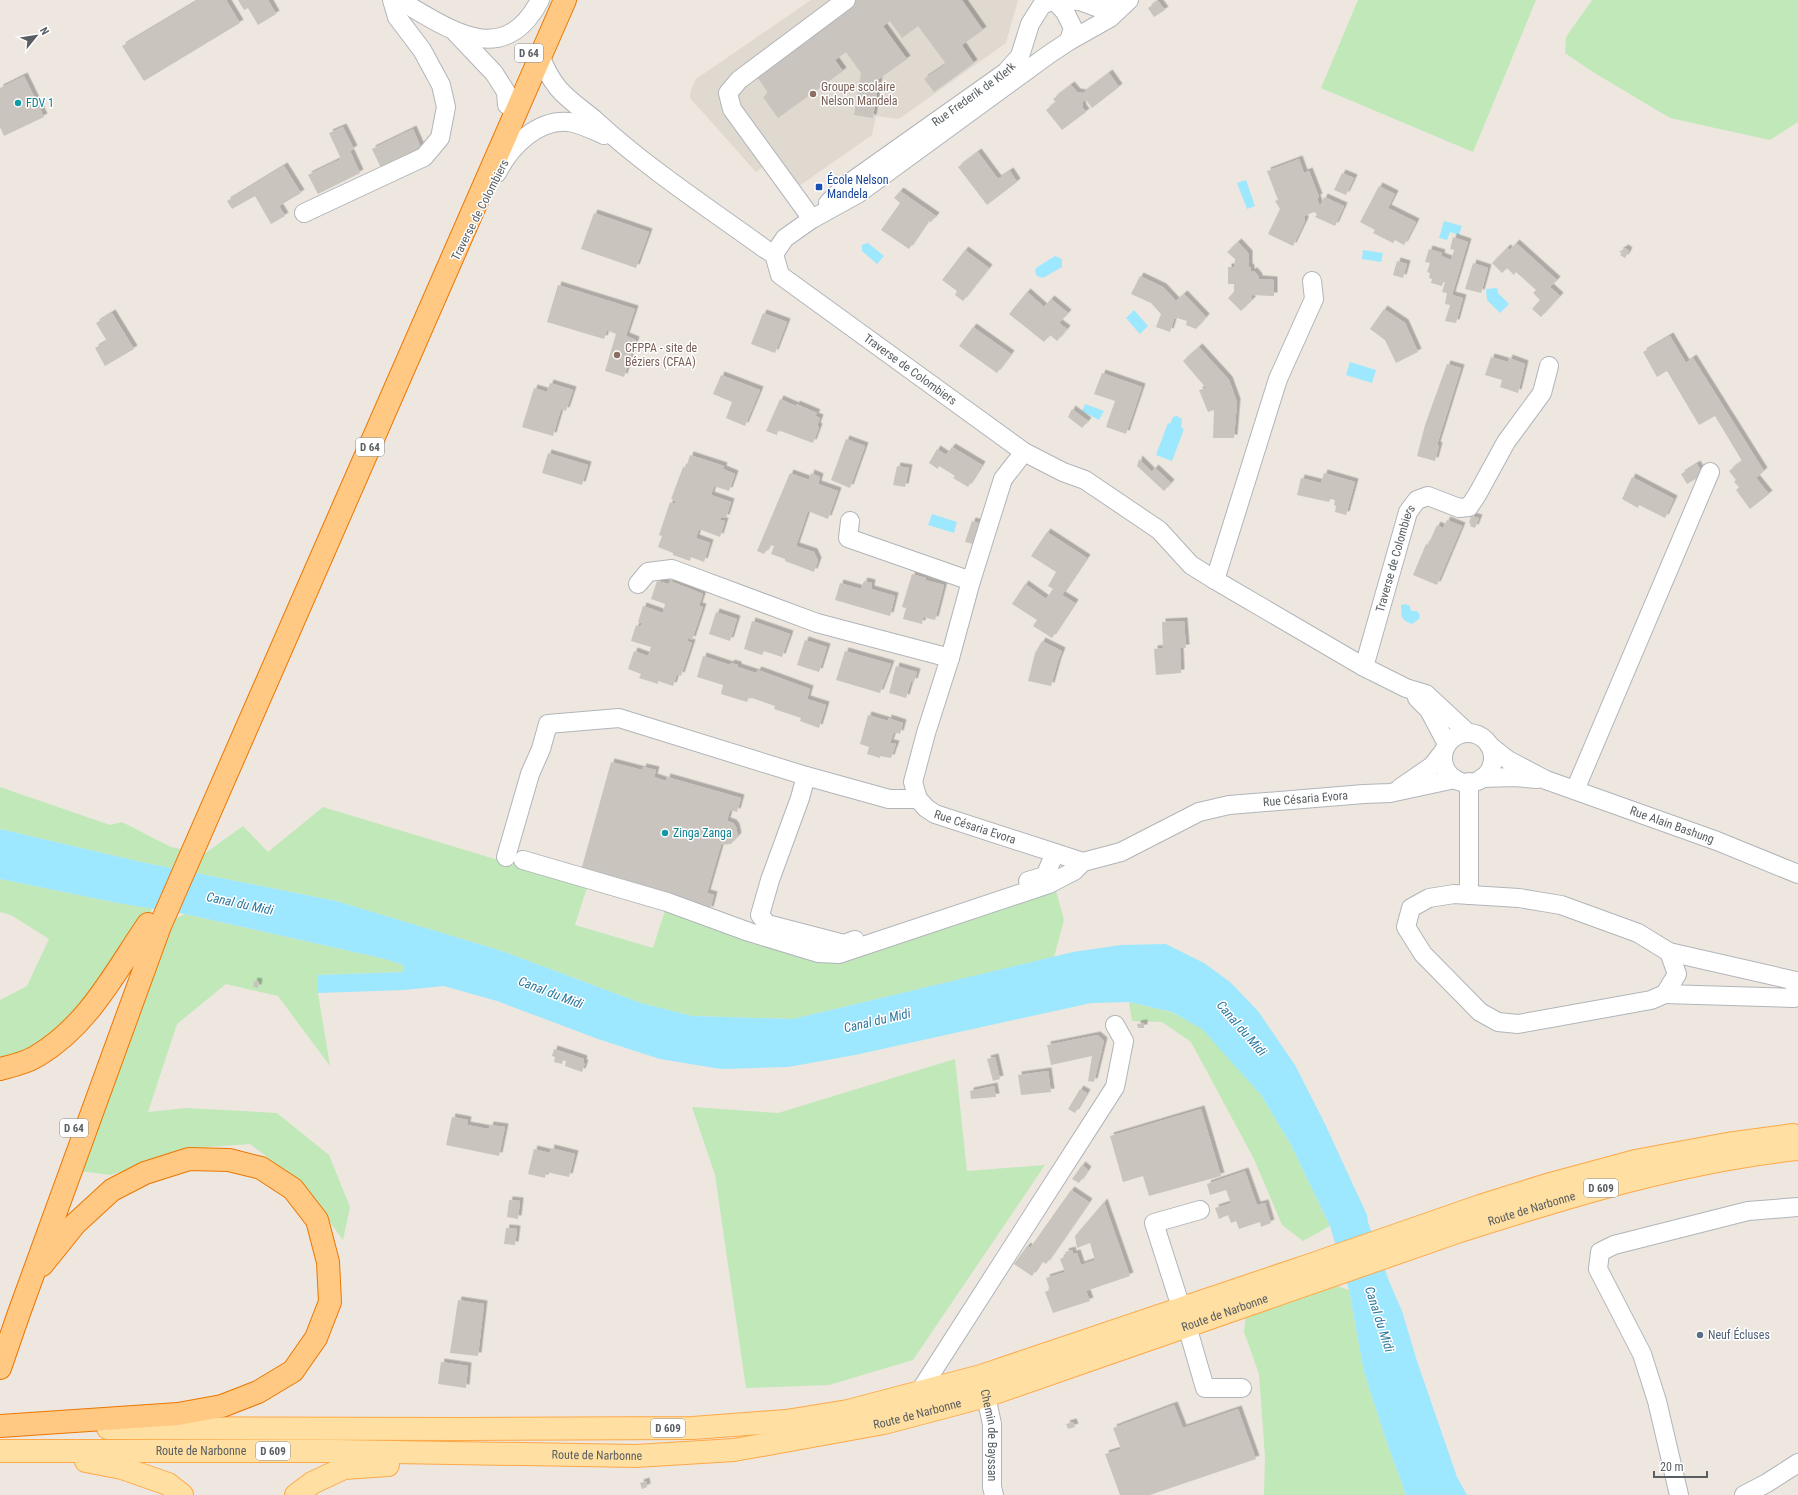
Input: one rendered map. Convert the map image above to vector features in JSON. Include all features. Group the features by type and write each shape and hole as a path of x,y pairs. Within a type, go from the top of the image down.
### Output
{"highway":[{"name":"D 64","path":"193,837 552,0"},
{"name":"D 64","path":"0,1332 154,925 427,316 565,0"},
{"name":"D 64","path":"0,1368 154,925"},
{"path":"0,1069 37,1056 55,1044 74,1027 93,1006 108,986 121,964 154,925"},
{"path":"0,1427 178,1414 222,1406 258,1392 293,1371 316,1338 330,1302 328,1262 317,1220 293,1189 261,1168 229,1160 189,1159 145,1173 112,1190 75,1224 42,1265 18,1313"}],"main road":[{"name":"Route de Narbonne","path":"0,1452 335,1452 636,1456 734,1450 884,1423 984,1386 1406,1241 1526,1191 1636,1161 1727,1144 1798,1134"},
{"name":"Route de Narbonne","path":"1406,1241 1529,1209 1639,1178 1730,1159 1798,1149"},
{"name":"Route de Narbonne","path":"0,1427 463,1429 693,1428 794,1419 848,1411 918,1394 984,1386"},
{"path":"29,1451 122,1468 168,1484 182,1495"},
{"path":"296,1495 312,1483 344,1468 547,1455"}],"street":[{"path":"304,213 424,157 440,138 446,107 441,85 422,50 397,17 392,0"},
{"path":"399,0 456,33 480,40 500,38 519,29 533,13 540,0"},
{"path":"812,219 732,109 728,93 738,80 846,0"},
{"path":"1054,0 1065,12 1073,28 1069,41"},
{"name":"Rue Frederik de Klerk","path":"812,219 846,186 1006,72 1020,56 1030,24 1042,6 1054,0 1080,1 1099,8 1128,0"},
{"name":"Rue Frederik de Klerk","path":"774,254 785,238 812,219 859,193 1069,41 1110,18 1128,0"},
{"path":"456,33 494,73 506,92 507,105"},
{"name":"Traverse de Colombiers","path":"541,56 543,64 558,87 574,104 620,144 774,254 780,275 1024,452 1091,484 1159,530 1191,565 1364,667 1406,688 1426,694 1468,733"},
{"name":"Traverse de Colombiers","path":"427,316 504,159 525,137 544,125 568,122 590,128 620,144"},
{"path":"1215,580 1278,378 1314,299 1312,281"},
{"name":"Traverse de Colombiers","path":"1364,667 1408,512 1417,500 1428,496 1459,508 1469,506 1477,495 1506,442 1542,393 1549,366"},
{"path":"506,857 530,774 541,749 548,724 619,718 806,776 889,799 918,799 913,782 971,581 1004,479 1024,452"},
{"path":"1575,790 1710,472"},
{"path":"850,521 848,538 971,581"},
{"path":"638,584 648,572 672,569 817,623 950,658"},
{"name":"Traverse de Colombiers","path":"1406,688 1429,710 1445,748"},
{"path":"1468,733 1480,736 1489,745 1492,752 1491,766 1469,780 1445,768 1443,760 1445,748 1453,738 1460,734 1468,733"},
{"name":"Rue Alain Bashung","path":"1489,745 1508,760 1546,780 1717,841 1798,874"},
{"name":"Rue Césaria Evora","path":"1390,793 1432,766 1445,748"},
{"path":"806,776 800,798 770,880 760,915 767,924 844,944 982,894 1045,876 1055,853"},
{"name":"Rue Alain Bashung","path":"1469,780 1514,777 1546,780"},
{"path":"1468,895 1469,780"},
{"name":"Rue Césaria Evora","path":"918,799 926,808 935,814 1084,862 1121,852 1199,812 1222,806 1304,798 1390,793 1469,780"},
{"path":"523,860 667,902 749,932 818,953 839,954 1049,884 1074,871 1084,862"},
{"path":"1454,894 1519,898 1561,905 1638,933 1669,952 1796,981 1794,998 1665,994 1651,1000 1518,1024 1498,1022 1480,1012 1423,954 1406,927 1411,908 1428,898 1454,894"},
{"path":"1665,994 1677,974 1669,952"},
{"path":"884,1423 918,1394 1115,1087 1124,1041 1115,1025"},
{"path":"1679,1495 1653,1388 1642,1354 1598,1269 1600,1252 1614,1245 1723,1217 1748,1212 1798,1207"},
{"path":"1200,1210 1154,1224 1206,1388 1242,1388"},
{"name":"Chemin de Bayssan","path":"984,1386 992,1424 992,1487 994,1495"},
{"path":"1744,1495 1767,1483 1798,1463"}],"shaded area":[{"name":"Groupe scolaire Nelson Mandela","path":"811,0 1018,0 1006,43 899,119 876,116 872,135 799,186 778,156 756,172 690,98 691,90 696,79"}],"green space":[{"path":"1358,0 1536,0 1473,152 1321,88"},
{"path":"1592,0 1798,0 1798,122 1770,140 1670,118 1593,72 1565,53 1566,37"},
{"path":"0,787 110,825 122,822 171,847 204,854 243,826 268,852 323,807 508,863 588,884 575,925 653,948 666,907 830,962 1055,887 1064,920 1054,957 793,1019 692,1016 641,1003 502,951 336,901 141,862 0,829"},
{"path":"0,879 118,903 152,908 148,924 93,1006 0,1069 0,1000 27,986 49,939 11,915 0,912"},
{"path":"185,914 385,959 403,965 403,972 318,975 318,993 330,1066 278,996 226,984 177,1024 148,1112 186,1108 277,1113 329,1155 350,1207 343,1240 302,1184 250,1144 182,1149 111,1175 78,1171 160,926"},
{"path":"1129,1002 1171,1012 1202,1028 1261,1095 1290,1143 1330,1226 1303,1241 1282,1225 1254,1159 1191,1042 1162,1022 1132,1021"},
{"path":"955,1059 967,1171 1045,1165 913,1360 829,1385 746,1388 715,1175 692,1107 778,1113"},
{"path":"1320,1280 1349,1290 1364,1372 1406,1495 1264,1495 1265,1457 1259,1374 1244,1332 1247,1305"}],"water":[{"path":"1246,180 1255,206 1247,209 1237,183"},
{"path":"1444,221 1462,226 1459,235 1450,232 1447,240 1439,238"},
{"path":"868,243 884,256 877,264 862,251 862,245"},
{"path":"1363,250 1383,253 1381,262 1362,259"},
{"path":"1055,256 1062,259 1062,267 1043,278 1037,276 1035,272 1036,268"},
{"path":"1497,288 1498,293 1509,304 1500,313 1487,300 1486,289"},
{"path":"1134,310 1148,326 1140,334 1126,318"},
{"path":"1350,362 1376,370 1372,383 1346,375"},
{"path":"1085,404 1104,411 1099,420 1082,411"},
{"path":"1177,416 1182,419 1181,428 1184,429 1172,461 1156,455 1168,423 1170,424 1173,417"},
{"path":"932,514 957,522 954,533 928,525"},
{"path":"1405,604 1410,606 1411,611 1417,611 1420,615 1419,619 1412,624 1403,619 1401,615 1401,605"},
{"name":"Canal du Midi","path":"0,829 141,862 336,901 502,951 641,1003 692,1016 793,1019 1073,952 1121,945 1166,944 1204,963 1230,982 1258,1011 1295,1065 1325,1124 1367,1215 1368,1222 1389,1281 1402,1311 1417,1361 1457,1477 1467,1495 1406,1495 1364,1372 1349,1290 1330,1226 1290,1143 1261,1095 1202,1029 1172,1012 1129,1002 1091,1003 855,1055 788,1067 721,1069 660,1059 598,1039 497,1001 444,986 404,990 318,993 318,975 403,972 403,965 385,959 185,914 118,903 0,879"}],"building":[{"path":"199,0 226,0 240,23 144,81 122,46"},
{"path":"238,0 268,0 276,14 258,25 248,8 244,10"},
{"path":"854,0 962,0 983,30 962,45 974,63 934,92 924,79 946,64 918,26 902,38 890,21 883,26 907,59 879,79 873,118 854,115 861,73 846,52 835,60 843,71 778,118 763,97 768,93 756,75"},
{"path":"1158,1 1165,10 1154,17 1148,8"},
{"path":"1109,73 1119,87 1092,108 1086,100 1082,102 1083,108 1086,112 1062,130 1046,110 1056,102 1053,99 1071,85 1077,92 1083,93"},
{"name":"FDV 1","path":"24,76 44,117 4,136 0,127 0,88"},
{"path":"343,127 354,149 350,151 360,173 318,194 308,175 341,159 329,133"},
{"path":"413,129 422,150 382,170 372,149"},
{"path":"978,152 998,179 1010,171 1017,182 987,205 958,167"},
{"path":"1299,159 1304,173 1309,171 1319,197 1317,198 1319,204 1321,205 1324,197 1344,206 1335,226 1315,217 1317,214 1314,212 1304,216 1305,221 1293,246 1268,234 1280,209 1275,201 1278,200 1267,171"},
{"path":"284,166 301,193 279,206 285,216 271,224 255,196 232,209 227,201"},
{"path":"1342,173 1354,178 1346,195 1334,190"},
{"path":"1379,186 1395,194 1388,208 1416,222 1404,245 1395,240 1393,243 1373,233 1375,230 1360,222"},
{"path":"900,191 936,216 931,222 928,221 909,249 881,230 900,203 894,198"},
{"path":"594,213 649,232 636,268 581,249"},
{"path":"1453,237 1468,242 1452,295 1463,298 1456,323 1445,321 1450,305 1445,304 1447,293 1442,292 1445,282 1443,282 1442,286 1431,283 1432,279 1429,278 1430,273 1427,272 1430,263 1425,262 1429,249 1442,253 1441,256 1451,260 1454,250 1450,249"},
{"path":"1238,242 1249,254 1249,267 1251,268 1251,272 1254,271 1259,279 1274,280 1274,296 1252,295 1252,300 1241,311 1228,298 1234,292 1234,284 1228,284 1228,267 1234,267 1235,259 1227,252"},
{"path":"1516,243 1557,280 1550,287 1560,296 1541,317 1532,309 1540,300 1533,293 1536,290 1516,272 1514,275 1507,268 1502,273 1492,263 1507,248 1510,250"},
{"path":"1625,248 1629,251 1625,258 1620,255 1622,253 1619,252"},
{"path":"965,250 989,268 963,301 955,295 957,291 942,280"},
{"path":"1397,261 1407,264 1403,278 1393,275"},
{"path":"1473,263 1488,268 1481,293 1465,289"},
{"path":"1140,276 1163,287 1176,301 1184,294 1206,317 1196,329 1186,325 1187,321 1177,318 1174,319 1170,332 1156,327 1161,314 1151,303 1131,294"},
{"path":"558,285 635,309 626,336 636,340 624,377 605,371 616,334 607,330 604,339 547,322"},
{"path":"1027,292 1044,307 1051,299 1068,313 1059,323 1067,329 1057,341 1050,335 1044,342 1009,314"},
{"path":"1384,309 1405,323 1418,352 1396,363 1385,340 1370,329"},
{"path":"112,313 134,349 105,366 95,348 107,341 96,323"},
{"path":"763,313 787,322 775,353 751,344"},
{"path":"973,327 1011,354 997,373 959,346"},
{"path":"1670,336 1686,363 1693,358 1764,471 1756,478 1769,494 1750,509 1736,490 1739,487 1734,482 1736,480 1729,471 1742,461 1715,416 1699,425 1667,371 1657,377 1643,352"},
{"path":"1199,347 1229,380 1237,402 1234,438 1213,438 1214,410 1208,412 1199,390 1206,388 1183,361"},
{"path":"1491,357 1508,362 1509,358 1525,364 1518,393 1500,387 1502,380 1485,375"},
{"path":"1447,364 1461,368 1437,445 1439,446 1435,461 1417,456 1425,425"},
{"path":"1102,373 1142,387 1126,434 1106,427 1115,401 1094,394"},
{"path":"721,375 760,390 745,426 726,418 732,402 713,394"},
{"path":"550,383 573,390 566,411 561,409 553,436 522,427 534,388 547,392"},
{"path":"780,399 817,413 815,416 820,418 817,426 819,427 813,443 778,430 777,435 766,431"},
{"path":"1072,409 1088,421 1082,428 1068,417"},
{"path":"846,439 865,446 850,488 831,480"},
{"path":"952,447 982,465 968,487 953,478 955,476 939,466 938,469 929,463 937,449 946,455"},
{"path":"548,453 588,465 582,485 542,473"},
{"path":"690,455 724,466 723,469 735,474 729,491 714,486 711,495 731,502 726,518 721,517 720,520 725,521 720,537 699,529 696,538 710,543 704,562 691,557 690,561 673,555 673,553 658,547 662,536 659,535 670,502 675,504 676,501 671,499 683,467 686,468"},
{"path":"1139,459 1152,472 1155,468 1171,483 1164,491 1137,466"},
{"path":"1697,464 1703,475 1687,484 1681,474"},
{"path":"897,466 909,468 905,487 893,485"},
{"path":"790,473 809,480 811,473 820,477 818,484 838,491 828,519 808,511 796,546 814,552 818,561 814,572 771,554 774,546 770,545 764,554 757,551"},
{"path":"1324,473 1355,482 1346,515 1335,512 1335,500 1330,499 1329,502 1297,495 1301,478 1321,483"},
{"path":"1632,477 1674,499 1665,518 1639,505 1638,508 1622,499"},
{"path":"1471,516 1479,518 1475,528 1470,526 1471,524 1469,523"},
{"path":"1447,520 1462,526 1437,585 1413,575 1426,544 1428,545 1437,525 1443,528"},
{"path":"972,521 979,523 973,544 965,542"},
{"path":"1047,532 1087,558 1062,595 1075,603 1052,638 1033,626 1037,620 1012,604 1025,584 1046,599 1053,589 1048,586 1056,572 1031,556"},
{"path":"912,574 926,578 925,580 944,585 935,620 923,617 922,624 903,619 906,608 902,607"},
{"path":"657,581 669,584 670,581 703,594 699,606 703,607 692,640 688,638 687,641 692,643 681,676 677,674 673,686 658,681 658,684 639,678 641,674 628,669 634,651 648,656 651,647 631,641 636,625 640,627 642,623 638,622 643,606 663,613 665,604 651,599"},
{"path":"864,581 872,583 871,589 895,596 890,616 835,600 840,583 861,589"},
{"path":"716,612 737,619 730,641 709,634"},
{"path":"752,621 790,634 782,657 764,651 762,655 744,649"},
{"path":"1184,621 1186,648 1180,648 1181,673 1156,675 1154,649 1163,648 1162,622"},
{"path":"805,640 827,647 819,672 797,665"},
{"path":"1042,641 1062,651 1051,686 1028,681 1035,653"},
{"path":"845,651 891,664 880,693 836,680"},
{"path":"703,656 730,665 731,663 738,665 738,667 756,673 758,670 810,689 807,699 826,705 819,728 800,721 801,718 774,709 775,706 749,697 747,702 721,694 723,685 697,677"},
{"path":"896,666 917,672 914,682 911,681 906,698 889,693"},
{"path":"868,715 888,721 888,718 903,723 900,734 894,732 890,743 896,744 891,758 880,756 880,758 867,754 869,747 860,744"},
{"name":"Zinga Zanga","path":"611,762 642,770 643,767 656,770 654,777 666,781 667,777 741,798 737,812 730,810 727,821 733,823 736,827 738,836 731,844 721,845 707,893 714,895 710,910 580,874"},
{"path":"254,981 259,982 258,988 253,987"},
{"path":"1144,1023 1144,1028 1138,1028 1137,1024"},
{"path":"1097,1035 1104,1041 1094,1082 1088,1081 1092,1056 1051,1065 1047,1045"},
{"path":"554,1049 584,1059 583,1063 585,1063 582,1072 565,1066 566,1061 563,1060 562,1064 554,1062 555,1057 552,1056"},
{"path":"995,1057 1000,1079 993,1081 987,1059"},
{"path":"1048,1071 1051,1092 1021,1095 1018,1075"},
{"path":"994,1086 996,1097 971,1099 970,1091"},
{"path":"1080,1089 1087,1093 1075,1113 1068,1109"},
{"path":"1201,1109 1221,1176 1149,1196 1143,1176 1123,1182 1110,1136"},
{"path":"452,1117 468,1120 467,1125 489,1129 490,1125 505,1127 499,1156 446,1145"},
{"path":"551,1148 575,1154 569,1177 546,1172 545,1178 528,1174 534,1149 550,1153"},
{"path":"1082,1165 1088,1170 1079,1183 1072,1179"},
{"path":"1245,1171 1257,1205 1265,1203 1271,1223 1261,1227 1260,1222 1239,1229 1236,1221 1231,1223 1228,1215 1219,1219 1215,1208 1231,1203 1226,1190 1210,1195 1207,1184"},
{"path":"1071,1190 1089,1202 1046,1264 1042,1261 1032,1276 1014,1264 1027,1246 1030,1248"},
{"path":"509,1200 520,1201 518,1219 507,1217"},
{"path":"1104,1202 1130,1276 1086,1291 1090,1301 1053,1313 1045,1292 1050,1290 1046,1278 1065,1272 1060,1259 1066,1256 1065,1252 1072,1250 1073,1254 1077,1253 1081,1265 1095,1260 1090,1243 1077,1248 1075,1236"},
{"path":"506,1228 517,1229 515,1245 504,1244"},
{"path":"458,1300 484,1304 478,1356 450,1353"},
{"path":"441,1362 468,1366 466,1388 438,1384"},
{"path":"1174,1405 1183,1428 1238,1409 1256,1459 1150,1495 1120,1495 1105,1454 1121,1449 1113,1428"},
{"path":"1073,1422 1075,1427 1068,1429 1066,1424"},
{"path":"646,1481 647,1487 642,1489 640,1483"}],"place":[{"name":"Groupe scolaire Nelson Mandela","path":"813,94"},
{"name":"FDV 1","path":"18,103"},
{"name":"École Nelson Mandela","path":"819,187"},
{"name":"CFPPA - site de Béziers (CFAA)","path":"617,355"},
{"name":"Zinga Zanga","path":"665,833"},
{"name":"Neuf Écluses","path":"1700,1335"}]}
